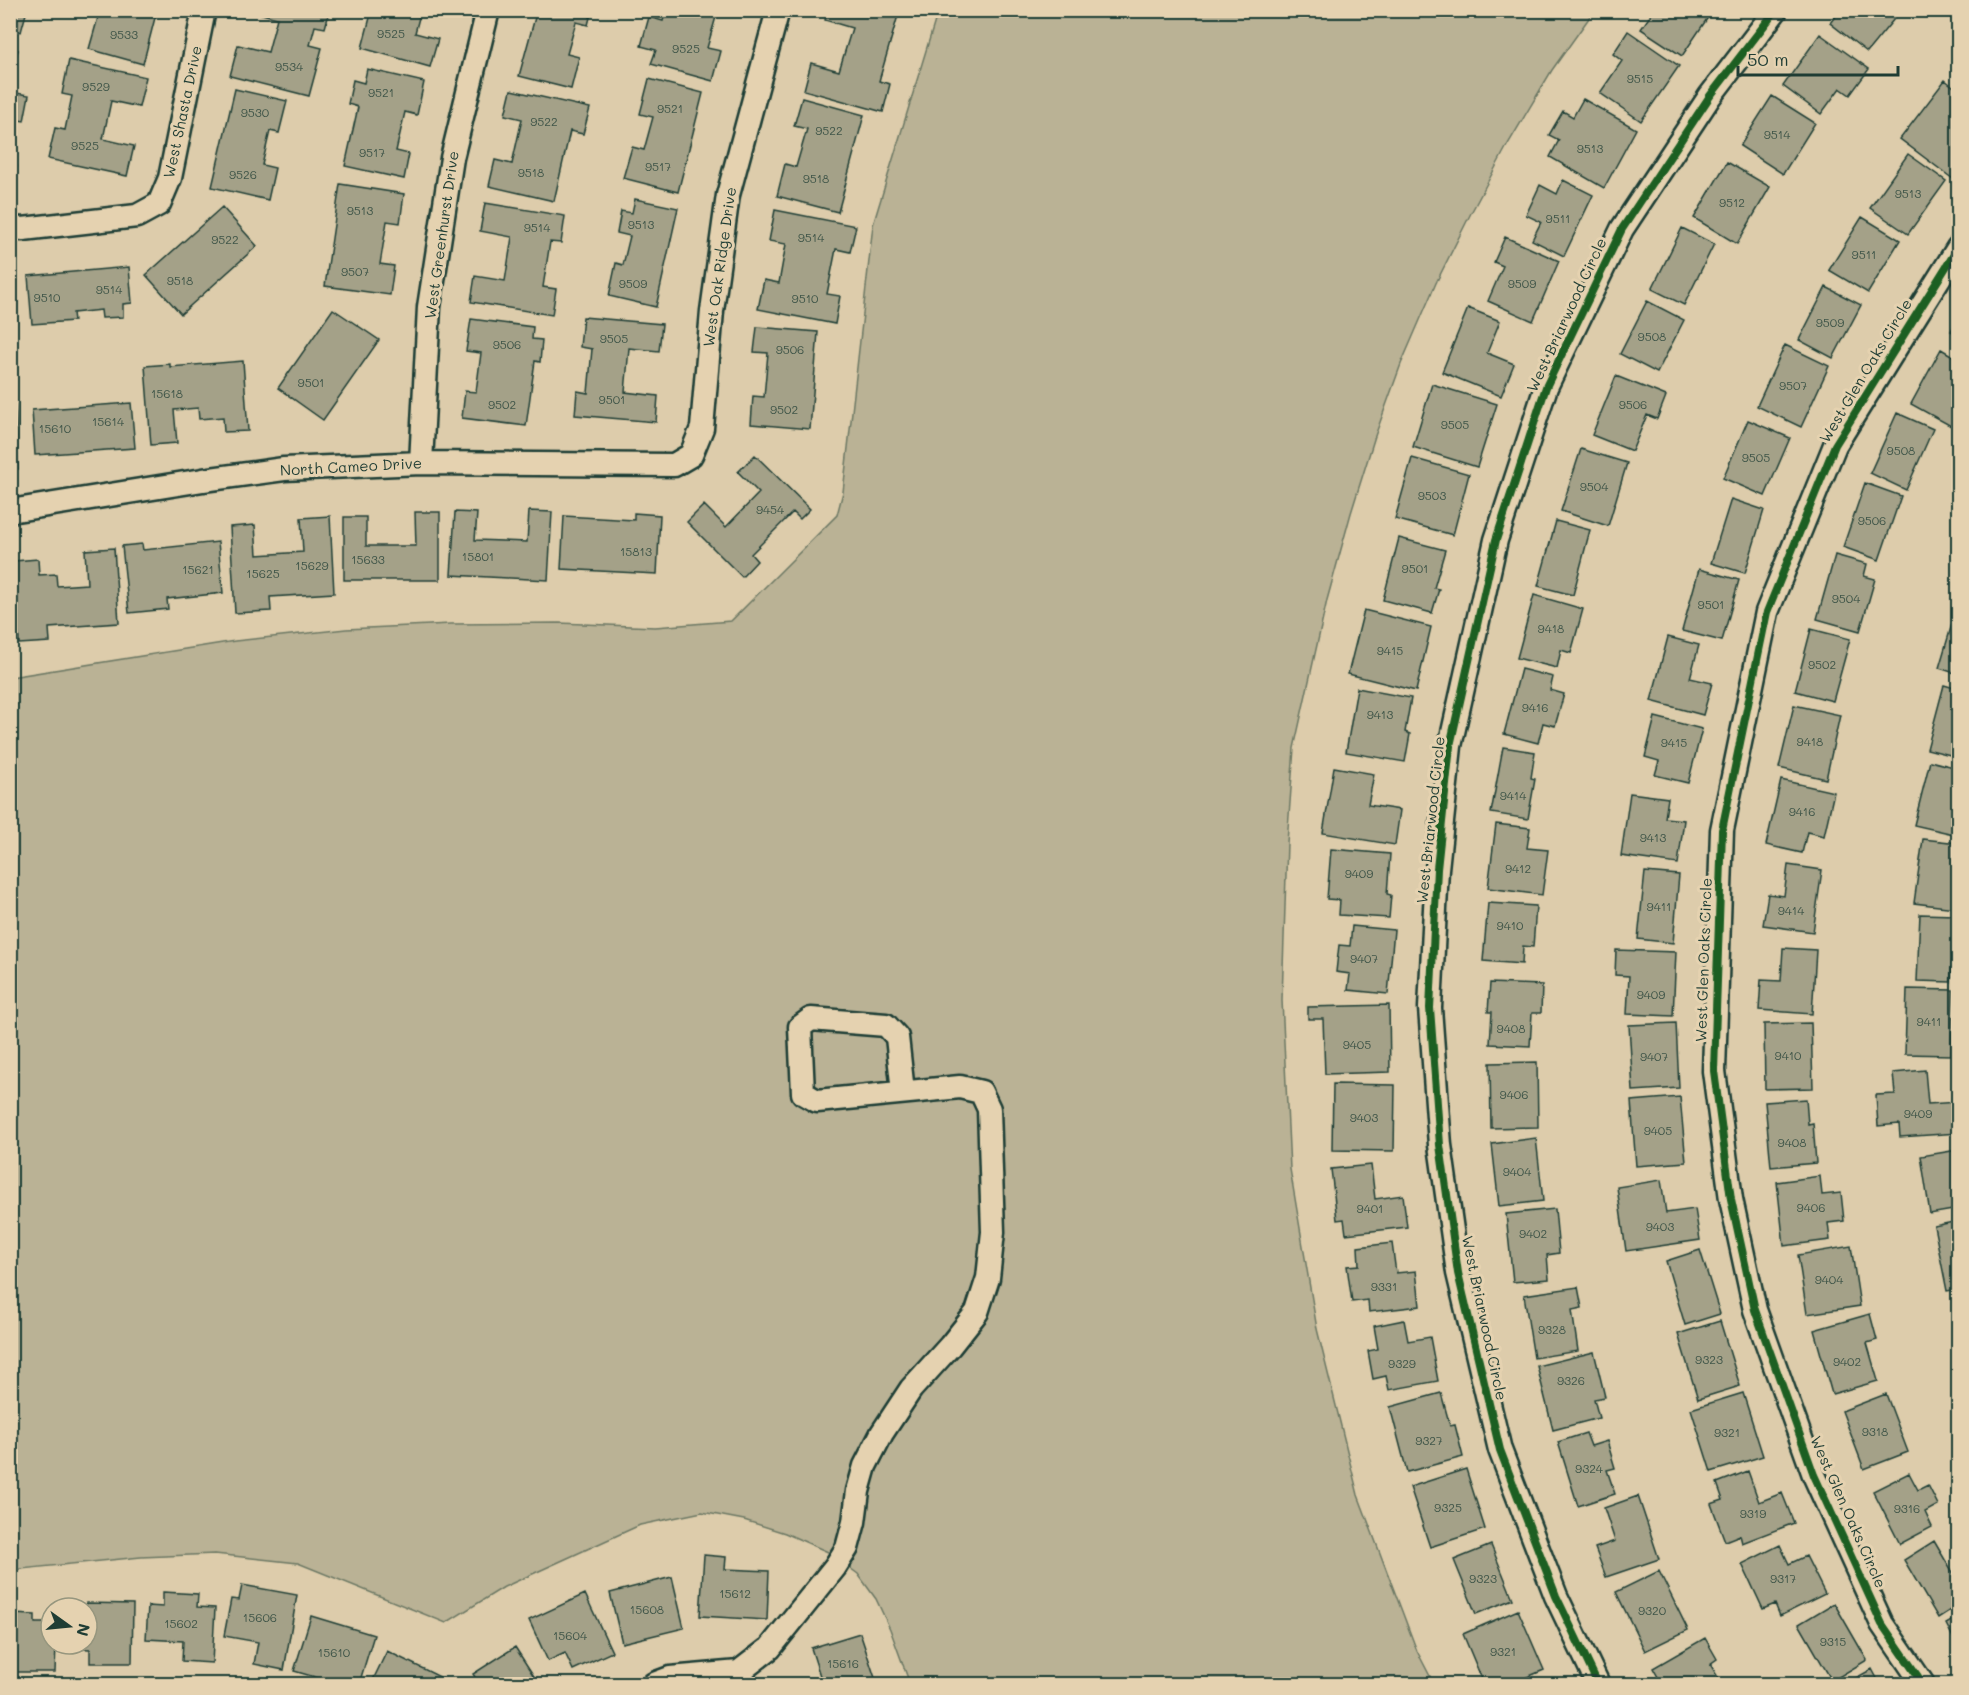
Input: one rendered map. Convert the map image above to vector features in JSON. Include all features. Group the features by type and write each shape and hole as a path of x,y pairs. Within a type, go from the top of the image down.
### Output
{"street":[{"name":"West Shasta Drive","path":"10,228 23,229 137,216 159,204 170,178 204,10"},
{"name":"West Greenhurst Drive","path":"421,463 431,295 452,158 488,10"},
{"name":"West Oak Ridge Drive","path":"692,456 702,428 712,311 728,195 778,10"},
{"name":"West Briarwood Circle","path":"1598,1684 1556,1596 1500,1450 1458,1273 1440,1145 1430,1008 1437,869 1450,746 1496,540 1546,387 1622,230 1710,96 1776,10"},
{"name":"West Glen Oaks Circle","path":"1923,1684 1882,1624 1814,1475 1755,1310 1731,1199 1714,1071 1722,830 1767,612 1835,445 1959,248"},
{"name":"North Cameo Drive","path":"10,511 284,469 421,463 674,465 692,456"},
{"path":"654,1684 670,1678 743,1678 770,1648 835,1568 847,1548 865,1466 882,1433 911,1389 977,1312 988,1278 993,1232 989,1109 981,1092 960,1087 818,1101 803,1093 800,1027 811,1019 886,1025 897,1037 903,1092"}],"shaded area":[{"path":"938,11 1594,11 1552,70 1508,144 1436,283 1401,364 1351,513 1327,600 1294,748 1287,843 1282,1000 1290,1169 1317,1329 1358,1495 1417,1651 1434,1684 910,1684 890,1629 876,1599 858,1574 828,1552 785,1533 744,1520 702,1512 640,1525 504,1587 446,1623 298,1563 215,1554 141,1557 11,1570 11,677 235,641 346,629 451,624 559,623 655,627 731,621 837,515 843,492 873,225"}],"building":[{"path":"10,10 27,10 21,32 10,30"},
{"path":"112,10 157,10 143,64 89,49 99,14 110,17"},
{"path":"247,10 330,10 325,28 315,26 310,45 322,48 309,96 230,76 238,45 268,52 277,18"},
{"path":"372,10 421,10 415,33 438,39 430,67 362,48"},
{"path":"537,10 592,10 588,25 576,22 567,54 579,57 571,89 519,76"},
{"path":"666,10 718,10 707,48 721,51 713,81 651,64 656,50 641,46 649,17 663,21"},
{"path":"827,10 899,12 879,81 890,84 883,112 804,90 811,63 839,71 852,28 825,20"},
{"path":"1654,10 1713,10 1682,56 1641,29"},
{"path":"1840,10 1893,10 1890,15 1894,19 1867,52 1830,23"},
{"path":"1628,31 1679,66 1641,121 1600,93 1622,61 1613,54"},
{"path":"1820,34 1869,69 1850,95 1840,88 1821,114 1783,86"},
{"path":"10,49 18,50 10,79"},
{"path":"69,60 146,77 139,107 111,101 103,139 134,146 127,176 48,159 55,128 65,130 72,96 62,94"},
{"path":"367,69 424,82 417,115 405,112 396,151 409,154 404,179 345,166 358,107 348,104 353,80 364,83"},
{"path":"649,79 703,93 678,192 623,178 632,147 644,150 653,117 640,114"},
{"path":"1945,80 1958,90 1958,171 1953,179 1900,139"},
{"path":"235,89 287,101 279,133 270,131 262,165 275,168 268,200 212,187"},
{"path":"511,90 590,108 583,134 570,131 554,201 489,186 495,160 512,164 522,119 505,115"},
{"path":"10,92 29,95 24,121 13,119 10,133"},
{"path":"1772,96 1815,123 1783,174 1740,146"},
{"path":"802,98 864,115 838,212 777,196 785,164 796,167 807,129 794,126"},
{"path":"1583,99 1636,129 1604,188 1550,157 1559,140 1549,135 1563,111 1573,117"},
{"path":"1908,154 1946,181 1908,234 1870,208"},
{"path":"1727,162 1770,187 1737,244 1694,218"},
{"path":"10,165 17,166 11,195 10,195"},
{"path":"1563,180 1593,195 1564,256 1532,240 1541,222 1526,215 1540,185 1557,194"},
{"path":"340,184 404,194 400,223 387,221 380,264 394,266 390,295 325,286"},
{"path":"635,199 678,208 656,307 609,296 616,263 623,265 630,236 617,233 621,211 632,213"},
{"path":"485,203 565,216 561,243 550,242 543,287 556,289 552,315 471,302 475,276 505,281 512,237 480,231"},
{"path":"222,207 257,246 181,314 146,275"},
{"path":"775,210 856,226 850,252 836,249 827,294 840,296 835,324 758,309 764,280 779,283 786,244 769,241"},
{"path":"1862,217 1900,240 1868,293 1829,270"},
{"path":"1682,228 1714,244 1684,305 1652,289"},
{"path":"1505,237 1559,261 1533,321 1488,301 1503,266 1494,262"},
{"path":"129,267 132,303 123,304 123,317 102,318 101,310 73,313 74,321 32,324 28,276"},
{"path":"10,282 18,283 11,326 10,326"},
{"path":"1826,287 1861,305 1833,358 1799,340"},
{"path":"1647,301 1684,320 1657,373 1620,354"},
{"path":"1468,308 1500,321 1487,353 1514,364 1501,396 1442,372"},
{"path":"333,309 379,340 323,420 278,388"},
{"path":"583,317 662,324 659,351 629,348 625,392 658,396 656,422 575,415 577,391 588,393 592,349 580,347"},
{"path":"1958,318 1958,336 1951,331"},
{"path":"471,319 533,327 532,339 542,340 540,362 535,361 526,426 462,418 465,391 476,392 481,353 466,351"},
{"path":"757,327 818,332 810,429 751,424 753,396 764,397 768,353 754,352"},
{"path":"1785,345 1829,366 1801,427 1757,406"},
{"path":"1941,349 1958,359 1958,412 1951,426 1911,404"},
{"path":"243,361 248,431 224,432 223,417 199,419 198,408 174,410 177,443 151,445 145,366 170,364 170,367"},
{"path":"1616,376 1666,396 1657,419 1647,415 1632,451 1592,435"},
{"path":"1432,384 1497,404 1477,467 1413,447"},
{"path":"10,399 15,399 18,469 10,469"},
{"path":"131,403 135,448 35,455 32,410"},
{"path":"1897,413 1933,429 1906,490 1870,473"},
{"path":"1748,420 1790,438 1765,496 1723,478"},
{"path":"1581,449 1627,463 1608,526 1561,511"},
{"path":"755,455 810,509 800,519 793,512 751,554 757,561 742,577 687,522 704,505 726,527 759,493 738,472"},
{"path":"1412,458 1469,474 1453,535 1395,519"},
{"path":"1865,483 1901,496 1879,560 1843,547"},
{"path":"1731,499 1764,510 1745,573 1711,563"},
{"path":"529,511 552,512 548,580 451,575 455,512 477,513 475,540 527,542"},
{"path":"415,512 440,512 440,580 344,580 344,517 366,517 366,546 416,546"},
{"path":"634,513 660,515 657,574 561,569 564,516 634,520"},
{"path":"330,516 334,593 270,597 271,611 235,613 230,527 255,525 257,555 303,552 301,518"},
{"path":"1556,521 1590,530 1573,595 1538,586"},
{"path":"1399,538 1445,550 1434,588 1439,589 1432,613 1383,600"},
{"path":"218,542 223,593 167,599 168,609 129,613 122,546 142,544 143,550"},
{"path":"114,548 119,623 49,628 50,642 19,644 14,561 38,559 39,575 56,574 57,586 87,584 85,550"},
{"path":"1835,555 1867,564 1864,576 1875,579 1860,631 1817,619"},
{"path":"1699,569 1739,580 1722,641 1682,631"},
{"path":"1534,595 1583,609 1571,653 1561,650 1557,668 1517,658"},
{"path":"1364,610 1431,627 1416,691 1348,674"},
{"path":"1952,624 1958,626 1958,674 1939,668"},
{"path":"1811,629 1850,639 1833,701 1795,691"},
{"path":"1668,637 1699,645 1690,678 1712,683 1703,715 1651,701"},
{"path":"1521,669 1553,677 1550,690 1564,694 1555,726 1543,723 1538,743 1504,734"},
{"path":"1944,685 1958,689 1958,757 1927,749"},
{"path":"1357,688 1411,698 1405,732 1410,734 1405,762 1346,752"},
{"path":"1794,705 1840,715 1826,779 1779,768"},
{"path":"1655,717 1702,729 1688,783 1655,775 1659,761 1645,757"},
{"path":"1503,747 1535,752 1531,778 1535,779 1528,819 1491,813"},
{"path":"1930,761 1958,768 1958,835 1914,825"},
{"path":"1334,767 1374,774 1368,805 1400,810 1395,845 1323,833"},
{"path":"1781,780 1834,792 1824,836 1807,832 1802,853 1766,845"},
{"path":"1630,793 1668,798 1665,818 1684,820 1678,864 1621,856"},
{"path":"1496,824 1530,828 1527,848 1548,850 1542,895 1488,888"},
{"path":"1923,839 1958,843 1955,908 1914,903"},
{"path":"1331,849 1390,854 1387,894 1391,895 1389,918 1339,915 1340,900 1327,899"},
{"path":"1788,865 1822,870 1813,932 1763,925 1768,894 1784,896"},
{"path":"1645,872 1679,875 1673,943 1638,939"},
{"path":"1488,903 1536,906 1533,947 1523,946 1522,964 1483,961"},
{"path":"1920,914 1954,915 1951,982 1917,981"},
{"path":"1352,926 1394,930 1388,994 1348,990 1350,974 1336,972 1339,945 1350,946"},
{"path":"1783,948 1816,950 1812,1014 1759,1010 1761,980 1781,981"},
{"path":"1616,950 1676,952 1673,1016 1627,1014 1629,976 1615,975"},
{"path":"1490,983 1542,985 1541,1013 1532,1013 1530,1046 1490,1044 1492,1012 1488,1012"},
{"path":"1907,989 1953,990 1951,1055 1905,1054"},
{"path":"1389,1005 1390,1072 1325,1074 1323,1019 1308,1019 1308,1007"},
{"path":"1676,1023 1679,1088 1633,1091 1629,1025"},
{"path":"1811,1023 1813,1088 1765,1089 1764,1024"},
{"path":"1537,1062 1538,1127 1491,1128 1490,1063"},
{"path":"1925,1070 1928,1104 1958,1102 1958,1133 1900,1137 1899,1124 1878,1126 1876,1095 1895,1094 1893,1073"},
{"path":"1333,1084 1395,1085 1394,1151 1332,1150"},
{"path":"1680,1097 1686,1162 1636,1166 1631,1101"},
{"path":"1806,1099 1808,1124 1813,1123 1816,1163 1771,1167 1765,1102"},
{"path":"1536,1138 1543,1201 1499,1206 1492,1144"},
{"path":"1958,1150 1958,1209 1930,1214 1921,1156"},
{"path":"1371,1165 1375,1199 1403,1195 1407,1227 1346,1234 1344,1219 1337,1220 1331,1169"},
{"path":"1820,1176 1822,1195 1841,1193 1844,1221 1828,1223 1830,1240 1784,1246 1777,1182"},
{"path":"1661,1180 1666,1213 1695,1209 1700,1240 1626,1251 1617,1187"},
{"path":"1555,1209 1559,1253 1547,1255 1549,1279 1513,1282 1506,1214"},
{"path":"1958,1221 1958,1289 1947,1291 1934,1226"},
{"path":"1392,1243 1396,1273 1416,1271 1420,1306 1369,1312 1368,1300 1352,1302 1347,1266 1359,1265 1358,1247"},
{"path":"1851,1246 1860,1306 1807,1314 1798,1255"},
{"path":"1700,1250 1720,1314 1685,1325 1666,1261"},
{"path":"1578,1287 1582,1308 1572,1310 1578,1351 1534,1358 1524,1295"},
{"path":"1870,1314 1877,1340 1867,1343 1878,1381 1832,1394 1814,1330"},
{"path":"1404,1320 1408,1341 1430,1337 1438,1381 1389,1390 1386,1376 1373,1379 1368,1351 1378,1349 1374,1326"},
{"path":"1720,1321 1740,1386 1698,1399 1678,1334"},
{"path":"1594,1352 1605,1397 1594,1399 1599,1418 1553,1430 1537,1366"},
{"path":"1441,1393 1450,1426 1455,1425 1463,1457 1407,1472 1390,1407"},
{"path":"1743,1393 1763,1456 1711,1472 1691,1409"},
{"path":"1886,1394 1908,1452 1864,1469 1842,1411"},
{"path":"1586,1433 1591,1446 1607,1441 1615,1468 1607,1470 1615,1494 1578,1506 1558,1442"},
{"path":"1466,1469 1485,1529 1430,1547 1410,1487"},
{"path":"1748,1471 1759,1502 1782,1493 1794,1523 1742,1543 1740,1535 1725,1541 1711,1504 1723,1500 1717,1483"},
{"path":"1909,1473 1918,1490 1928,1485 1938,1505 1925,1512 1932,1527 1900,1544 1873,1491"},
{"path":"1638,1496 1659,1559 1606,1577 1595,1548 1615,1541 1604,1508"},
{"path":"1934,1541 1958,1582 1958,1605 1938,1618 1904,1560"},
{"path":"1491,1545 1513,1599 1476,1614 1454,1560"},
{"path":"1780,1545 1789,1564 1806,1556 1825,1594 1780,1616 1775,1604 1763,1609 1742,1564"},
{"path":"704,1555 726,1557 725,1569 769,1571 767,1620 700,1616"},
{"path":"1659,1571 1688,1630 1645,1651 1616,1592"},
{"path":"672,1577 684,1628 622,1643 610,1593"},
{"path":"242,1585 297,1595 284,1670 254,1664 258,1642 224,1636 231,1599 239,1600"},
{"path":"163,1592 198,1594 197,1607 215,1608 212,1663 182,1661 183,1641 146,1639 148,1606 163,1607"},
{"path":"585,1594 612,1652 573,1670 565,1653 548,1661 529,1620"},
{"path":"99,1603 133,1604 132,1663 90,1663 90,1656 99,1656"},
{"path":"1834,1603 1867,1660 1832,1681 1799,1624"},
{"path":"1518,1610 1544,1670 1510,1684 1484,1684 1463,1634"},
{"path":"10,1614 35,1615 35,1623 39,1623 39,1656 56,1656 55,1672 10,1672"},
{"path":"311,1616 374,1635 359,1684 339,1684 294,1671"},
{"path":"1958,1617 1958,1647 1946,1624"},
{"path":"860,1633 877,1684 804,1684 821,1679 811,1648"},
{"path":"1705,1638 1717,1659 1710,1664 1722,1684 1662,1684 1653,1668"},
{"path":"515,1647 539,1684 479,1684 473,1674"},
{"path":"387,1651 446,1680 444,1684 371,1684"},
{"path":"1872,1669 1880,1684 1845,1684"}],"cycle path":[{"path":"1598,1684 1556,1596 1500,1450 1458,1273 1440,1145 1430,1008 1437,869 1450,746 1496,540 1546,387 1622,229 1710,96 1776,10"},
{"path":"1923,1684 1882,1624 1814,1475 1755,1310 1731,1199 1714,1071 1722,830 1767,612 1835,445 1958,248"}]}
